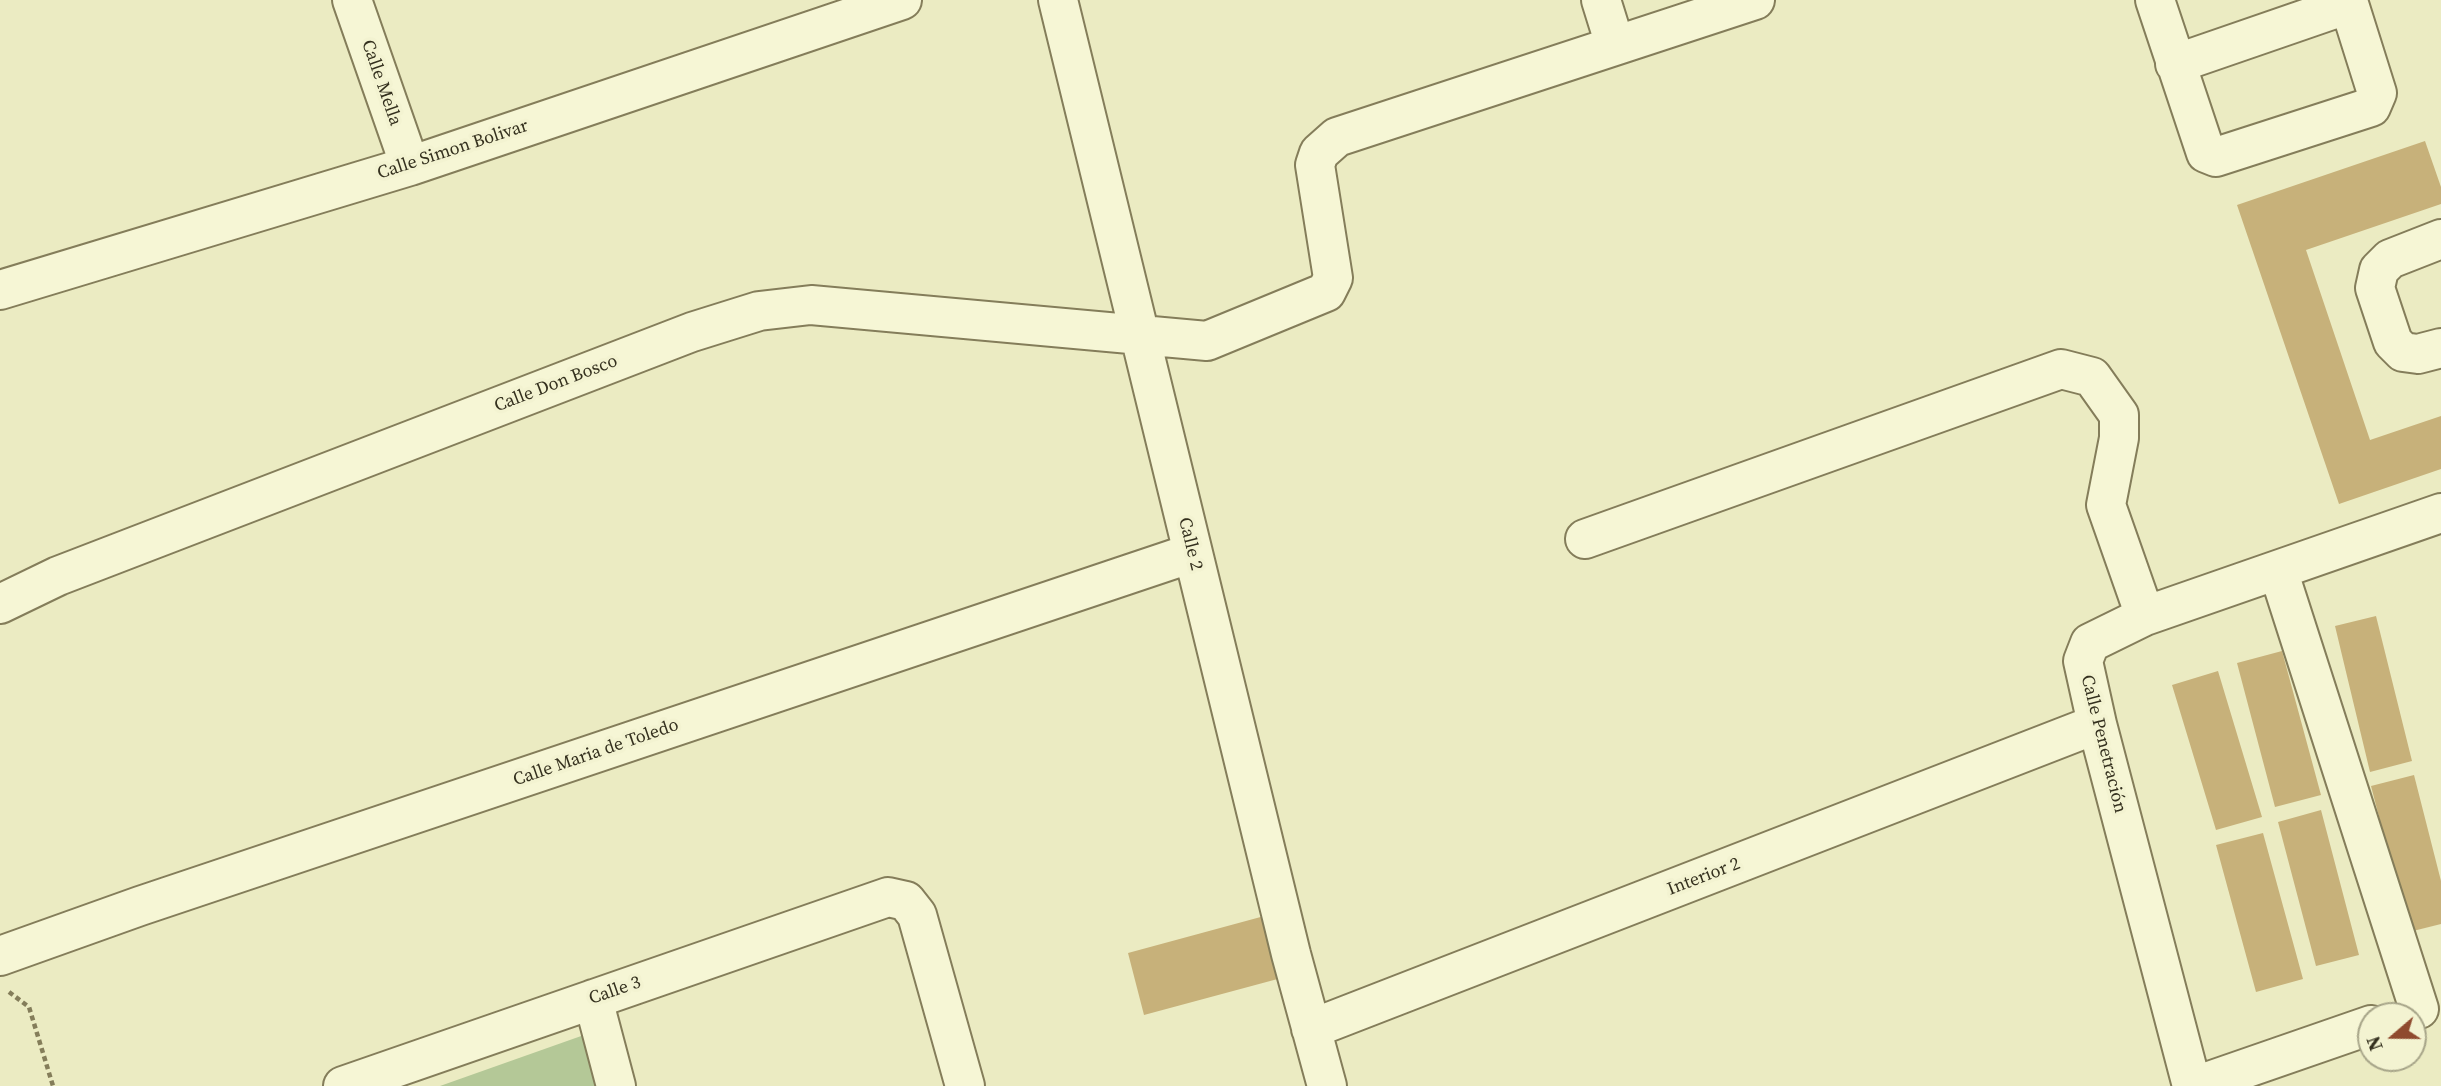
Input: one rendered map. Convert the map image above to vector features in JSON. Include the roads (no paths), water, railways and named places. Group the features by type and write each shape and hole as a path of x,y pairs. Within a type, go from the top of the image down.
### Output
{"street":[{"name":"Calle Mella","path":"352,0 410,166"},
{"name":"Calle Simon Bolivar","path":"0,290 410,166 902,0"},
{"name":"Calle 2","path":"1058,0 1192,552 1327,1086"},
{"path":"1601,0 1615,45"},
{"name":"Calle Don Bosco","path":"0,604 71,571 692,332 759,311 811,305 1139,337 1207,341 1326,292 1333,278 1315,165 1319,153 1337,137 1615,45 1709,7 1755,0"},
{"path":"2155,0 2175,64 2206,153 2216,157 2371,107 2377,93 2348,2 2175,64"},
{"path":"2441,239 2390,259 2379,270 2375,288 2393,342 2403,352 2418,355 2441,348"},
{"path":"1585,539 2061,369 2092,377 2119,415 2119,438 2106,505 2145,616"},
{"name":"Calle Penetración","path":"2194,1086 2097,724 2083,662 2090,643 2145,616 2441,513"},
{"name":"Calle Maria de Toledo","path":"3,969 153,901 1192,552"},
{"path":"2278,570 2417,1002"},
{"name":"Interior 2","path":"1311,1028 2097,724"},
{"name":"Calle 3","path":"343,1086 888,897 905,901 917,915 965,1086"},
{"path":"593,999 616,1086"},
{"path":"2194,1086 2357,1030"}]}
